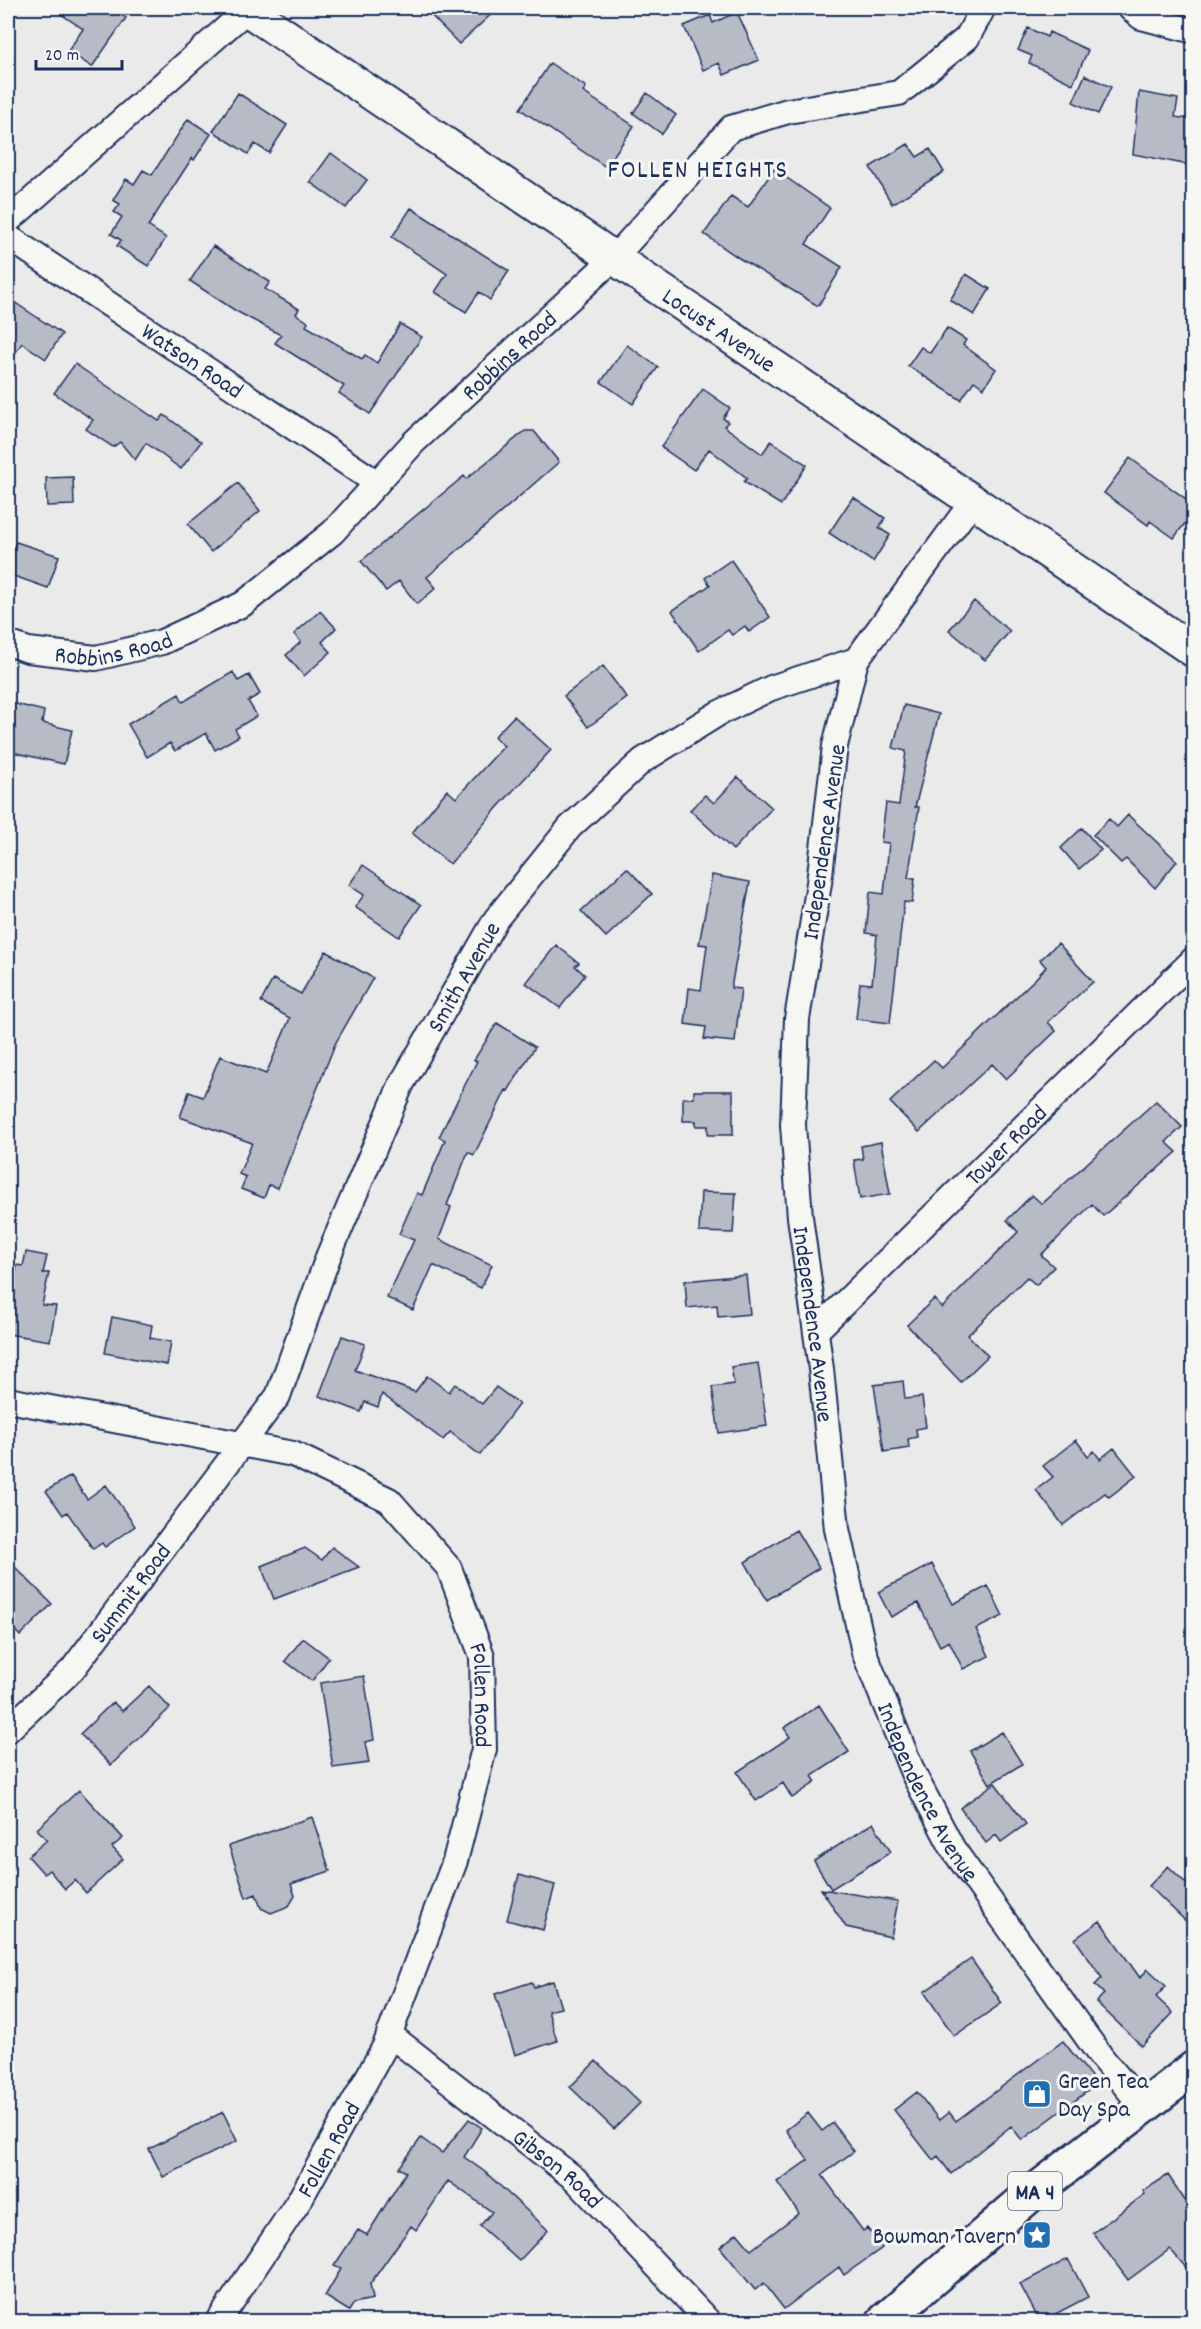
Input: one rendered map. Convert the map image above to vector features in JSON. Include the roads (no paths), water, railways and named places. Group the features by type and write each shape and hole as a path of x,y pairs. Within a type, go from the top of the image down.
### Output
{"main road":[{"name":"MA 4","path":"883,2322 1030,2195 1194,2068"}],"street":[{"name":"Locust Avenue","path":"247,8 1194,651"},
{"path":"8,221 247,8"},
{"name":"Robbins Road","path":"8,643 28,650 96,658 162,642 243,604 333,532 414,442 615,258 731,128 788,111 899,93 967,38 983,8"},
{"path":"1130,8 1141,17 1194,31"},
{"name":"Watson Road","path":"8,237 377,483"},
{"name":"Independence Avenue","path":"973,501 856,660 835,746 819,883 796,1019 793,1125 800,1217 816,1331 837,1529 864,1652 913,1773 953,1849 1095,2049 1143,2107"},
{"name":"Smith Avenue","path":"242,1445 278,1396 328,1257 401,1084 494,921 570,827 642,761 719,713 771,688 856,660"},
{"name":"Tower Road","path":"816,1331 1194,959"},
{"name":"Follen Road","path":"8,1400 293,1454 389,1500 449,1568 482,1656 484,1749 454,1861 389,2034 299,2201 218,2322"},
{"name":"Summit Road","path":"8,1730 72,1670 242,1445"},
{"name":"Gibson Road","path":"389,2034 575,2179 709,2322"}],"place":[{"name":"Green Tea Day Spa","path":"1037,2094"},
{"name":"Bowman Tavern","path":"1037,2235"}],"district":[{"name":"FOLLEN HEIGHTS","path":"698,168"}]}
